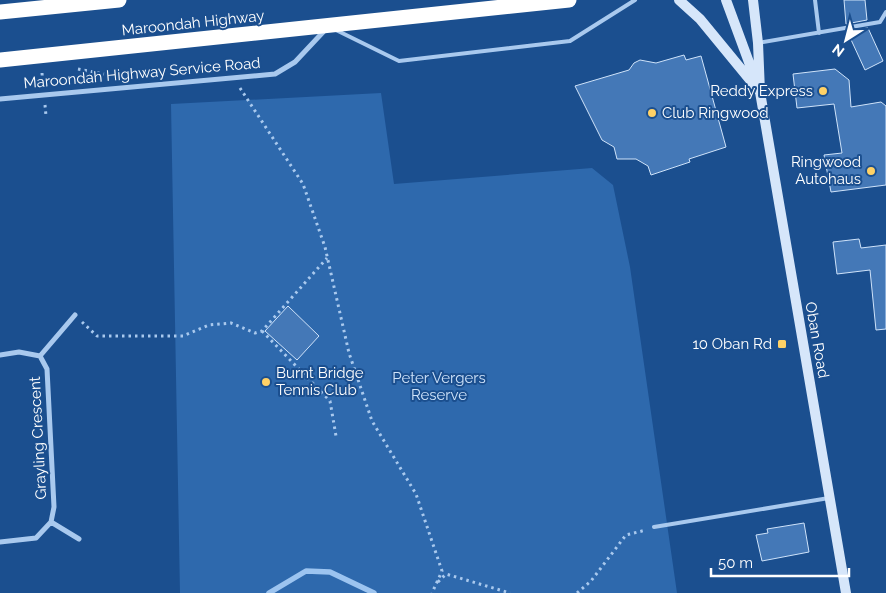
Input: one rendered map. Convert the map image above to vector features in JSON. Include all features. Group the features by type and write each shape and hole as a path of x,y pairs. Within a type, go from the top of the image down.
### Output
{"highway":[{"name":"Maroondah Highway","path":"0,12 119,0"},
{"name":"Maroondah Highway","path":"0,60 569,0"}],"main road":[{"path":"679,0 700,19 760,92"},
{"name":"Oban Road","path":"726,0 760,92"},
{"name":"Oban Road","path":"753,0 758,43 760,92 828,498 846,593"}],"street":[{"name":"Maroondah Highway Service Road","path":"0,99 275,74 295,62 329,26"},
{"name":"Grayling Crescent","path":"40,356 75,315"},
{"name":"Grayling Crescent","path":"0,355 18,352 40,356"},
{"name":"Grayling Crescent","path":"40,356 47,369 54,507 51,522"},
{"path":"0,542 36,538 51,522 80,539"}],"lane":[{"path":"329,26 399,62 570,41 635,0"},
{"path":"815,0 819,32"},
{"path":"758,43 880,22 886,12"},
{"path":"654,527 828,498"}],"path":[{"path":"233,77 303,184 327,258 349,353 372,421 416,494 442,571 432,593"},
{"path":"75,315 97,336 183,336 208,325 231,323 255,332 262,331 327,258"},
{"path":"262,331 330,401 336,436"},
{"path":"577,593 591,581 626,535 654,527"},
{"path":"436,585 446,574 510,593"}],"green space":[{"name":"Peter Vergers Reserve","path":"381,93 394,184 592,168 613,185 630,267 677,593 180,593 171,104"}],"building":[{"path":"844,0 865,0 867,20 846,24"},
{"path":"868,28 883,61 865,70 847,31"},
{"name":"Club Ringwood","path":"684,55 686,60 701,56 726,147 689,159 690,162 651,175 648,166 636,159 617,159 614,147 602,140 575,86 629,70 634,63 640,60 656,63"},
{"path":"835,69 849,80 851,107 881,102 886,106 886,185 831,192 824,155 842,153 834,104 797,108 793,74"},
{"path":"859,239 861,248 886,245 886,329 876,330 870,270 837,274 833,242"},
{"name":"Burnt Bridge Tennis Club","path":"288,306 319,336 297,360 265,331"},
{"path":"804,523 809,552 762,561 756,535 768,533 767,529"}],"waterway":[{"path":"269,593 306,571 330,572 374,593"}],"place":[{"name":"Reddy Express","path":"823,91"},
{"name":"Club Ringwood","path":"652,113"},
{"name":"Ringwood Autohaus","path":"871,171"},
{"name":"10 Oban Rd","path":"782,344"},
{"name":"Burnt Bridge Tennis Club","path":"266,382"}]}
